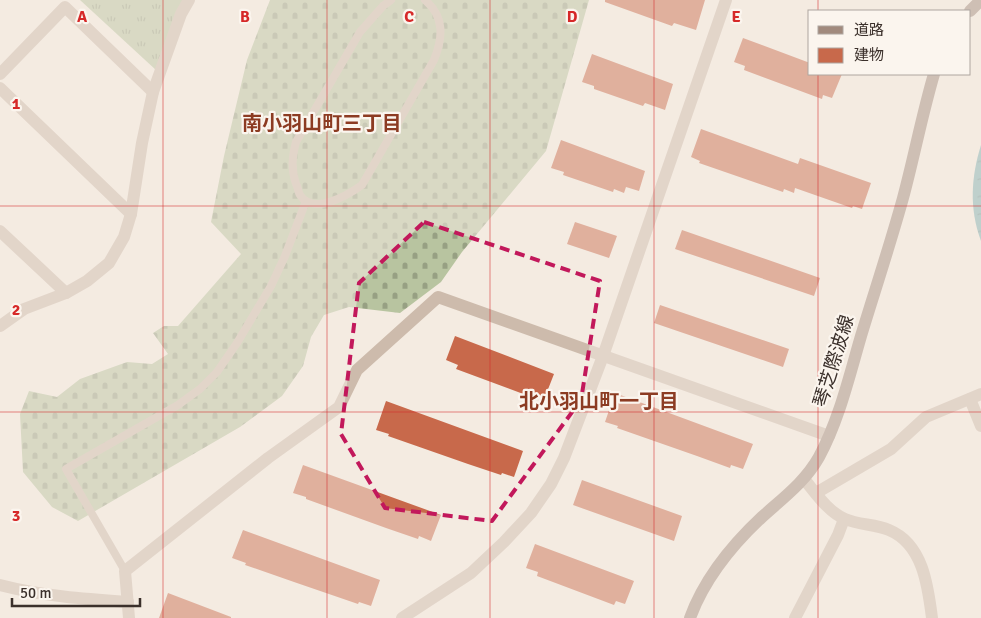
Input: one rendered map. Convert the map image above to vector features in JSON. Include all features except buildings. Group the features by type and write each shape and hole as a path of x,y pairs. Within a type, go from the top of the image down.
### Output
{"main road":[{"name":"琴芝際波線","path":"690,618 708,583 724,559 761,518 804,479 818,458 829,436 843,398 902,200 934,75"}],"street":[{"path":"0,326 24,309 66,293 87,282 109,263 124,237 131,214 142,143 153,92 181,14 189,0"},
{"path":"402,618 471,573 531,513 551,484 564,458 602,356 726,0"},
{"path":"0,74 65,7 153,92"},
{"path":"0,88 131,214"},
{"path":"1,233 66,293"},
{"path":"129,618 125,571 204,508 339,407 357,370 438,297 829,436"},
{"path":"816,493 891,448 926,416 976,396 981,426"},
{"path":"804,479 834,513 844,519 889,529 903,538 917,556 926,578 932,618"},
{"path":"795,618 838,536 844,519"},
{"path":"0,585 24,591 70,598 128,602"}],"lane":[{"path":"391,0 383,6 360,32 296,142 292,155 294,176 300,195 306,201 321,204 336,201 362,185 434,60 441,44 437,15 433,7 425,0"},
{"path":"125,571 66,470 178,405 200,390 217,372 237,344 270,286 285,256 306,201"}],"highlighted area":[{"path":"424,222 600,281 581,400 492,521 385,508 341,434 359,283"}],"green space":[{"path":"80,0 185,0 157,71"},
{"path":"270,0 589,0 546,151 462,252 441,282 400,313 349,307 324,315 311,337 303,366 282,396 240,427 78,521 52,507 23,472 20,414 29,391 57,397 80,379 127,362 152,364 168,354 153,333 164,326 178,326 241,254 211,222 224,156 247,60"}],"water":[{"path":"981,145 981,241 973,205 973,181"}],"district":[{"name":"南小羽山町三丁目","path":"322,123"},
{"name":"北小羽山町一丁目","path":"599,401"}]}
